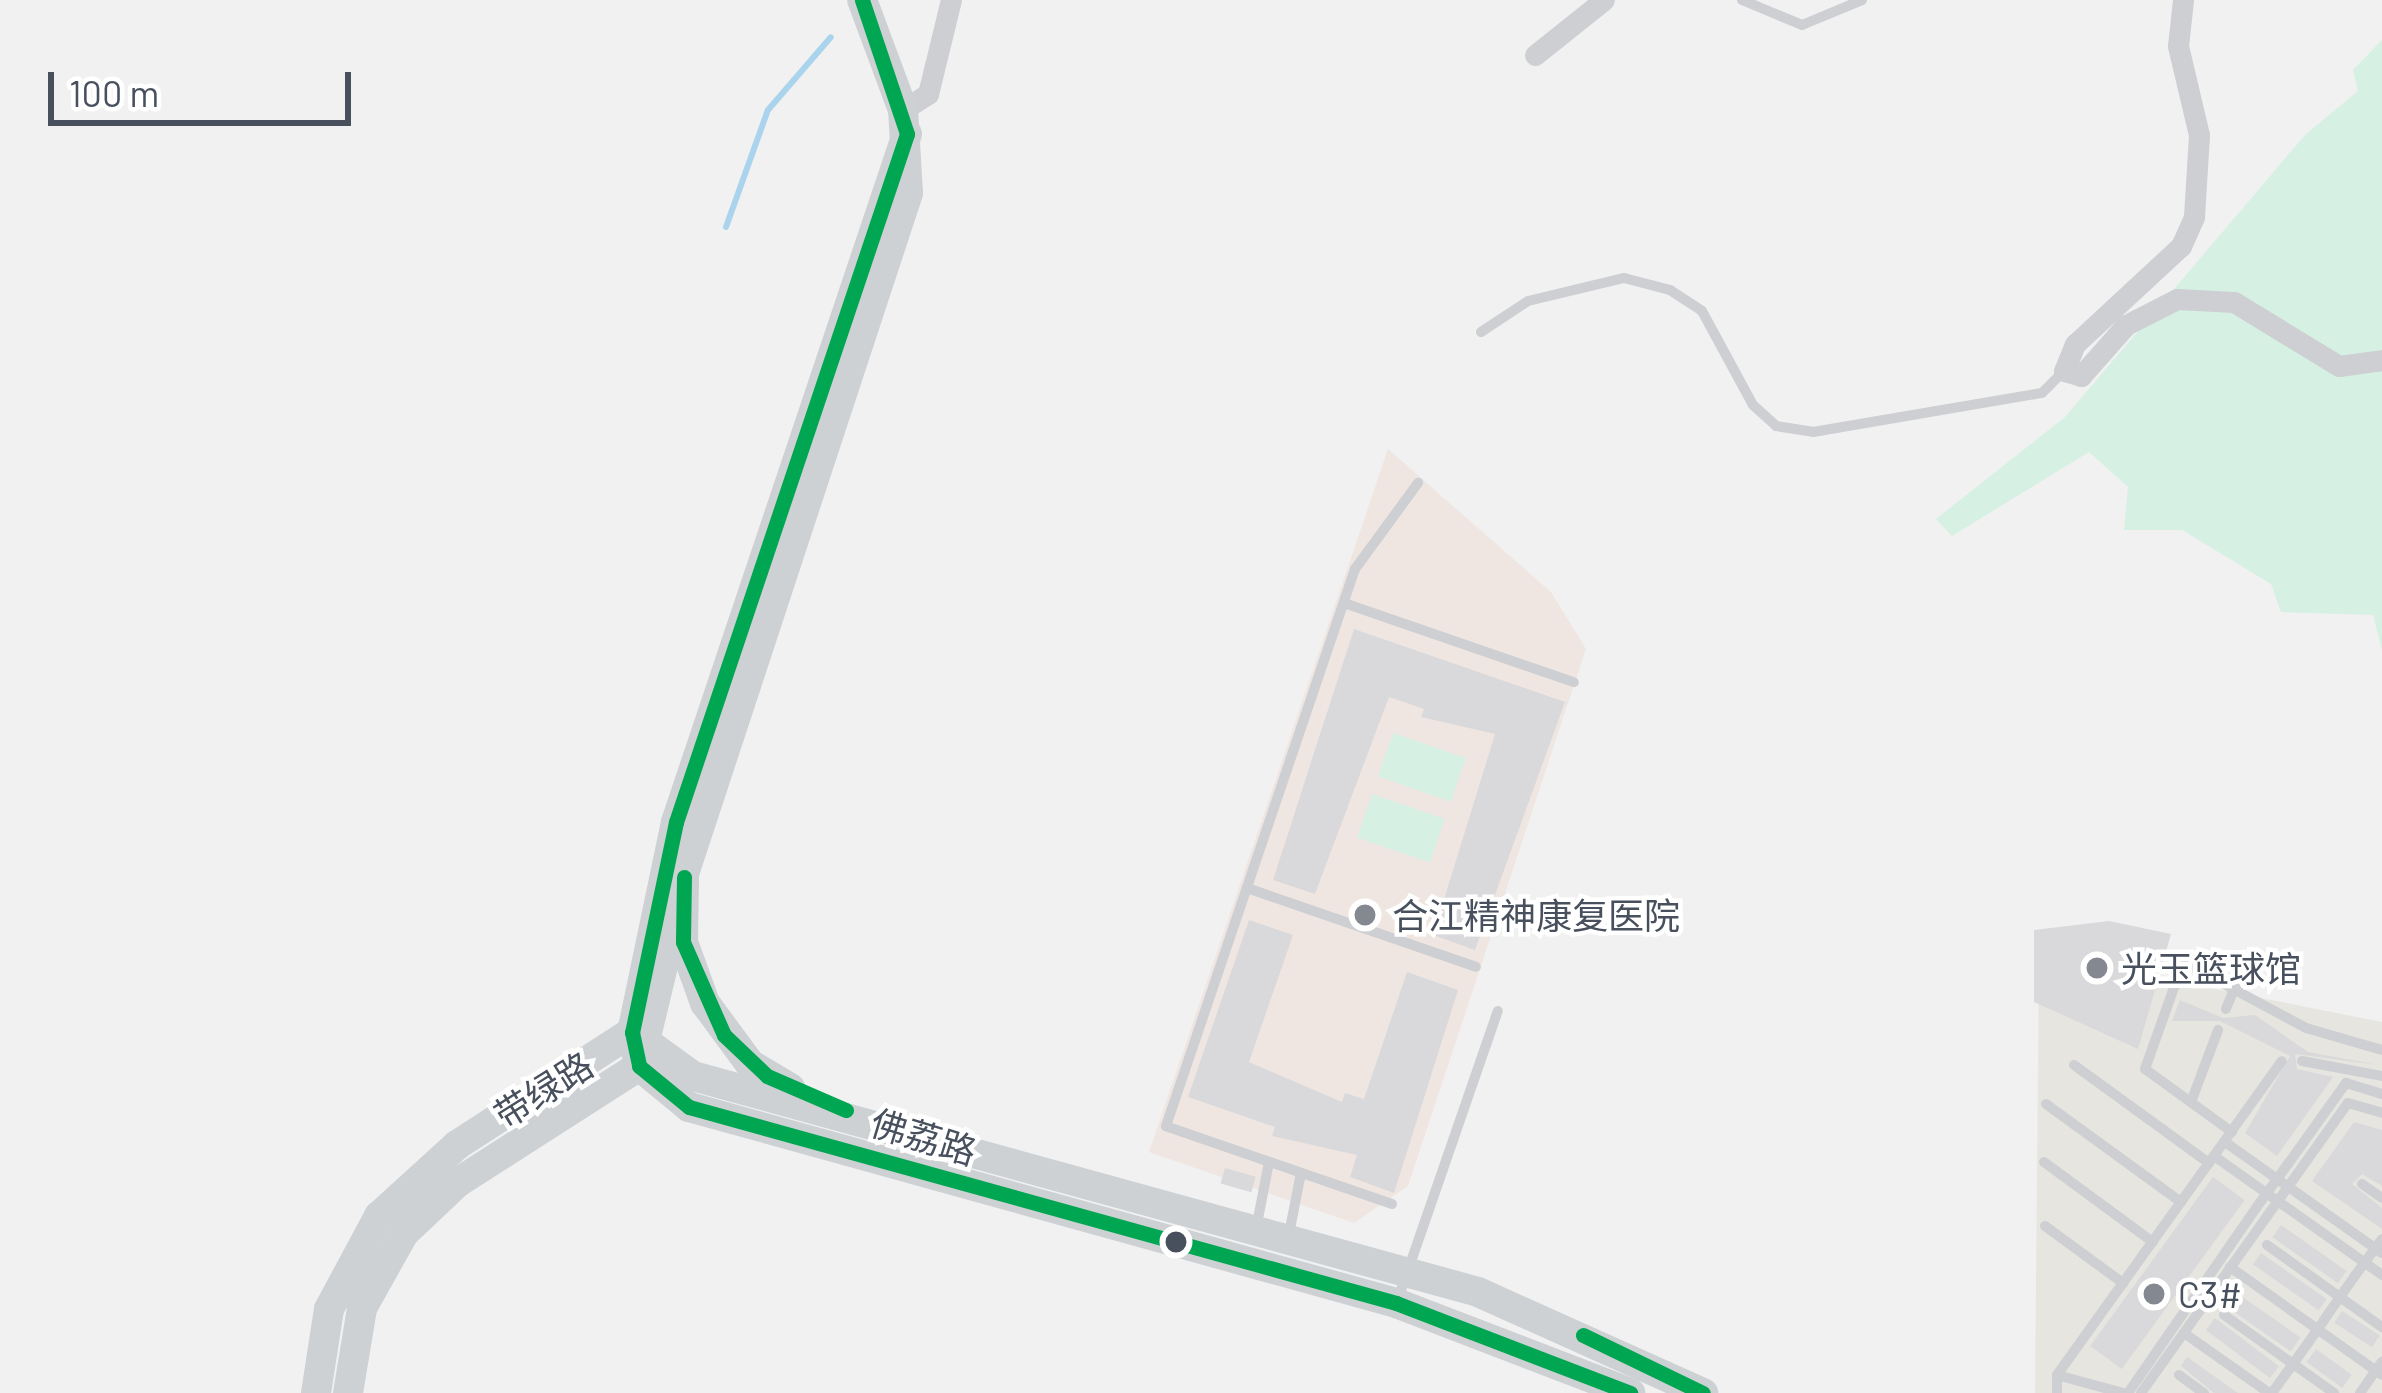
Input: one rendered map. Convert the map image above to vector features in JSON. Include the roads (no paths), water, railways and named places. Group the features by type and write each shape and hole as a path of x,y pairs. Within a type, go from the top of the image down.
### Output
{"main road":[{"path":"641,1048 686,865 900,227 905,122 862,0"},
{"path":"641,1048 676,822 905,122"},
{"path":"686,865 683,942 724,1035 782,1085 868,1119"},
{"name":"佛荔路","path":"641,1048 683,1073 868,1119 1406,1270 1568,1328 1703,1393"},
{"name":"佛荔路","path":"641,1048 689,1107 1396,1303 1630,1393"},
{"name":"带绿路","path":"316,1393 329,1309 379,1216 457,1145 641,1048"},
{"name":"带绿路","path":"348,1393 362,1308 416,1219 641,1048"}],"street":[{"path":"905,122 928,94 951,0"},
{"path":"1535,55 1604,0"},
{"path":"2182,0 2178,46 2199,135 2194,217 2181,246 2075,344 2064,371 2080,376 2126,325 2177,299 2234,302 2339,366 2382,360"}],"lane":[{"path":"1742,0 1802,25 1862,0"},
{"path":"1481,332 1528,302 1624,278 1670,290 1702,310 1754,405 1776,426 1813,432 2042,393 2064,371"},
{"path":"1392,1204 1166,1126 1344,604 1418,483"},
{"path":"1344,604 1574,682"},
{"path":"1246,888 1476,967"},
{"path":"2382,1050 2306,1028 2236,982 2183,962 2172,1010 2145,1069 2288,1186 2382,1253"},
{"path":"2226,1009 2236,982"},
{"path":"1396,1303 1498,1011"},
{"path":"2295,1043 2306,1028"},
{"path":"2191,1102 2218,1030"},
{"path":"2302,1061 2382,1076"},
{"path":"2057,1393 2057,1375 2278,1067 2263,1064"},
{"path":"2074,1065 2382,1276"},
{"path":"2057,1375 2126,1393 2288,1164 2336,1085 2382,1094"},
{"path":"2141,1393 2348,1102 2382,1113"},
{"path":"2046,1104 2181,1202"},
{"path":"1256,1229 1269,1162"},
{"path":"2044,1162 2153,1241"},
{"path":"1288,1237 1301,1173"},
{"path":"2362,1184 2382,1198"},
{"path":"2044,1226 2123,1283"},
{"path":"2184,1333 2274,1390 2382,1239"},
{"path":"2266,1245 2382,1328"},
{"path":"2230,1268 2380,1369 2360,1393"},
{"path":"2224,1315 2334,1393"},
{"path":"2179,1375 2204,1393"}],"waterway":[{"path":"726,227 768,110 831,37"}],"place":[{"name":"合江精神康复医院","path":"1365,915"},
{"name":"光玉篮球馆","path":"2097,968"},
{"name":"C3#","path":"2154,1294"}]}
